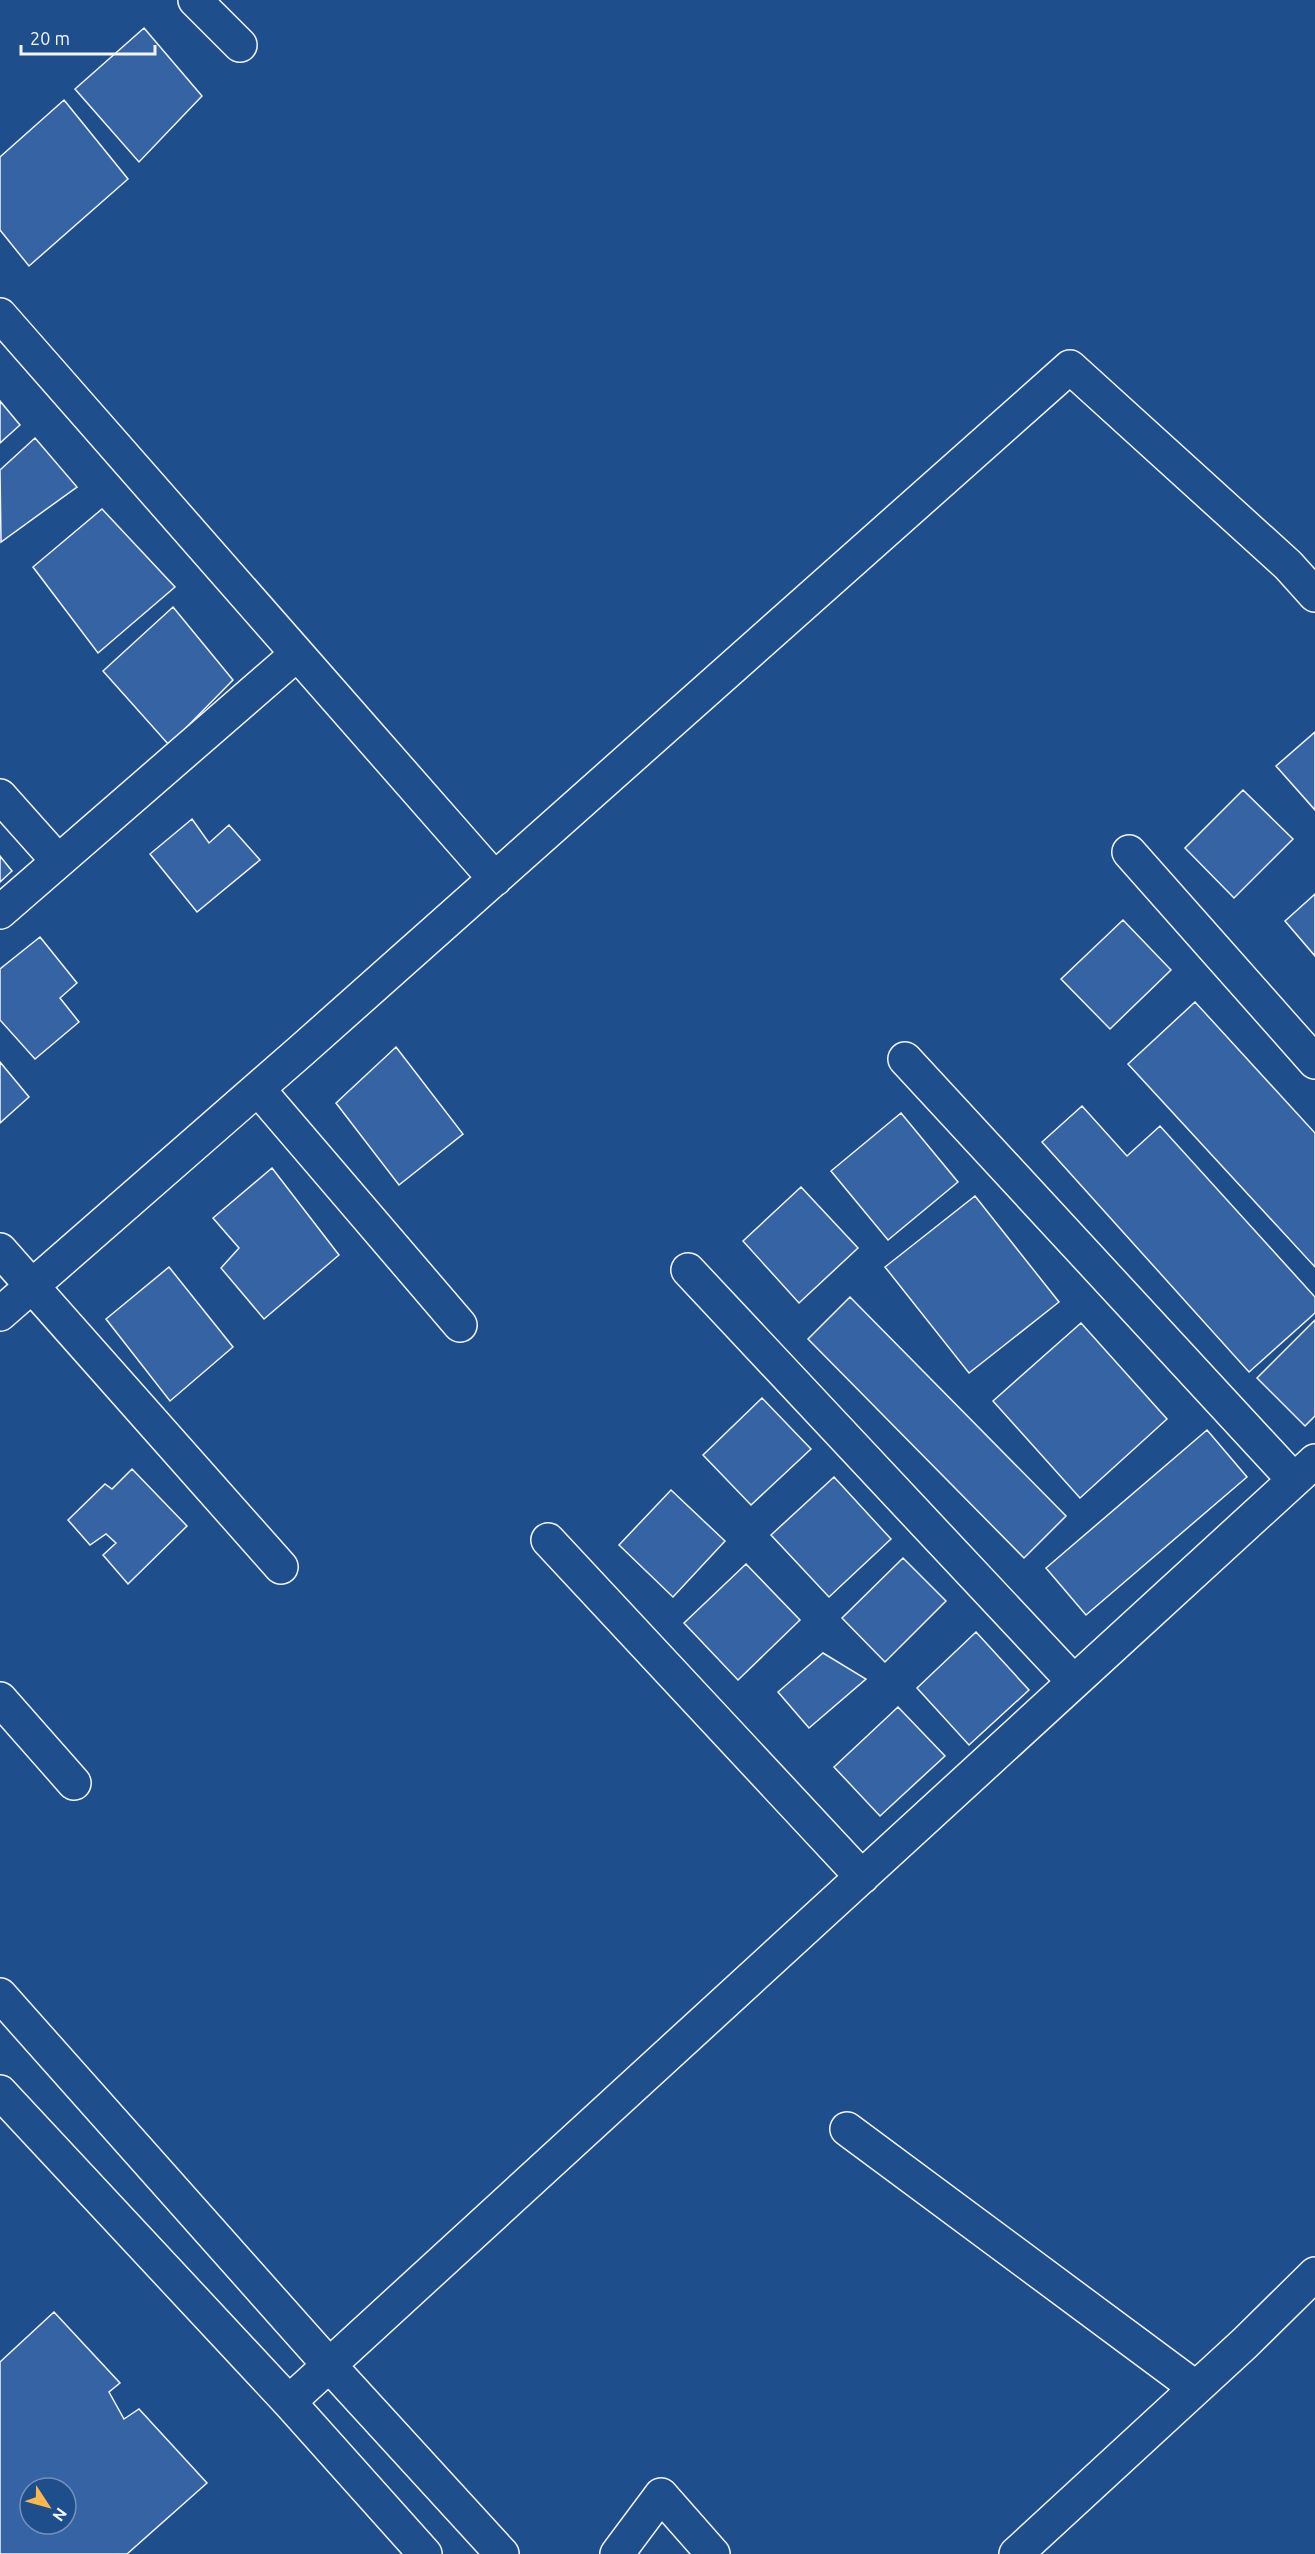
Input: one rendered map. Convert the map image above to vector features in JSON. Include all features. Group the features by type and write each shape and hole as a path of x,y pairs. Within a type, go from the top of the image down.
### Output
{"street":[{"path":"195,0 240,45"},
{"path":"0,315 495,879"},
{"path":"0,1314 258,1089 1070,367 1288,565 1315,595"},
{"path":"0,912 297,654"},
{"path":"0,796 58,861"},
{"path":"1129,852 1315,1062"},
{"path":"289,2402 1305,1471 905,1059"},
{"path":"258,1089 460,1325"},
{"path":"0,1250 281,1567"},
{"path":"688,1270 1074,1682"},
{"path":"548,1540 862,1876"},
{"path":"0,1699 74,1783"},
{"path":"0,1995 330,2366 502,2554"},
{"path":"0,2092 289,2402 425,2554"},
{"path":"847,2129 1196,2388"},
{"path":"1016,2554 1196,2388 1315,2274"},
{"path":"617,2554 662,2496 713,2554"}],"building":[{"path":"144,28 202,96 139,162 75,89"},
{"path":"64,100 128,179 29,266 0,230 0,157"},
{"path":"0,401 20,425 0,443"},
{"path":"35,438 77,487 1,542 0,470"},
{"path":"102,509 175,587 98,653 33,567"},
{"path":"173,607 233,680 169,745 103,671"},
{"path":"1315,732 1315,810 1276,766"},
{"path":"1243,790 1293,839 1234,898 1185,848"},
{"path":"192,819 209,843 229,825 260,860 197,912 150,854"},
{"path":"0,856 12,871 0,882"},
{"path":"1315,894 1315,956 1285,921"},
{"path":"1123,920 1171,970 1110,1029 1061,979"},
{"path":"40,937 77,983 60,998 79,1022 35,1059 0,1020 0,969"},
{"path":"1195,1002 1315,1133 1315,1267 1128,1064"},
{"path":"396,1047 463,1134 399,1185 336,1103"},
{"path":"0,1062 29,1097 0,1123"},
{"path":"1082,1106 1127,1156 1160,1126 1315,1297 1315,1313 1249,1372 1042,1142"},
{"path":"901,1113 958,1182 888,1240 831,1171"},
{"path":"272,1168 339,1255 264,1319 221,1268 239,1248 213,1218"},
{"path":"801,1187 858,1248 799,1303 743,1241"},
{"path":"975,1196 1059,1302 969,1373 885,1267"},
{"path":"169,1267 233,1347 170,1401 106,1319"},
{"path":"850,1297 1066,1516 1024,1558 808,1339"},
{"path":"1315,1320 1315,1416 1305,1426 1257,1378"},
{"path":"1081,1323 1167,1419 1080,1498 993,1401"},
{"path":"762,1398 811,1449 751,1505 703,1455"},
{"path":"1207,1430 1247,1477 1086,1615 1046,1568"},
{"path":"132,1469 187,1526 128,1584 103,1555 116,1543 106,1534 90,1545 68,1520 105,1484 112,1489"},
{"path":"834,1477 891,1539 829,1597 771,1535"},
{"path":"671,1490 725,1541 673,1597 619,1545"},
{"path":"903,1558 946,1601 885,1662 842,1618"},
{"path":"746,1564 800,1620 738,1680 684,1623"},
{"path":"976,1632 1029,1690 969,1745 917,1688"},
{"path":"823,1653 866,1679 809,1728 778,1692"},
{"path":"898,1707 945,1756 880,1816 834,1767"},
{"path":"54,2312 120,2383 109,2392 124,2419 139,2409 207,2483 127,2554 0,2554 0,2362"}]}
